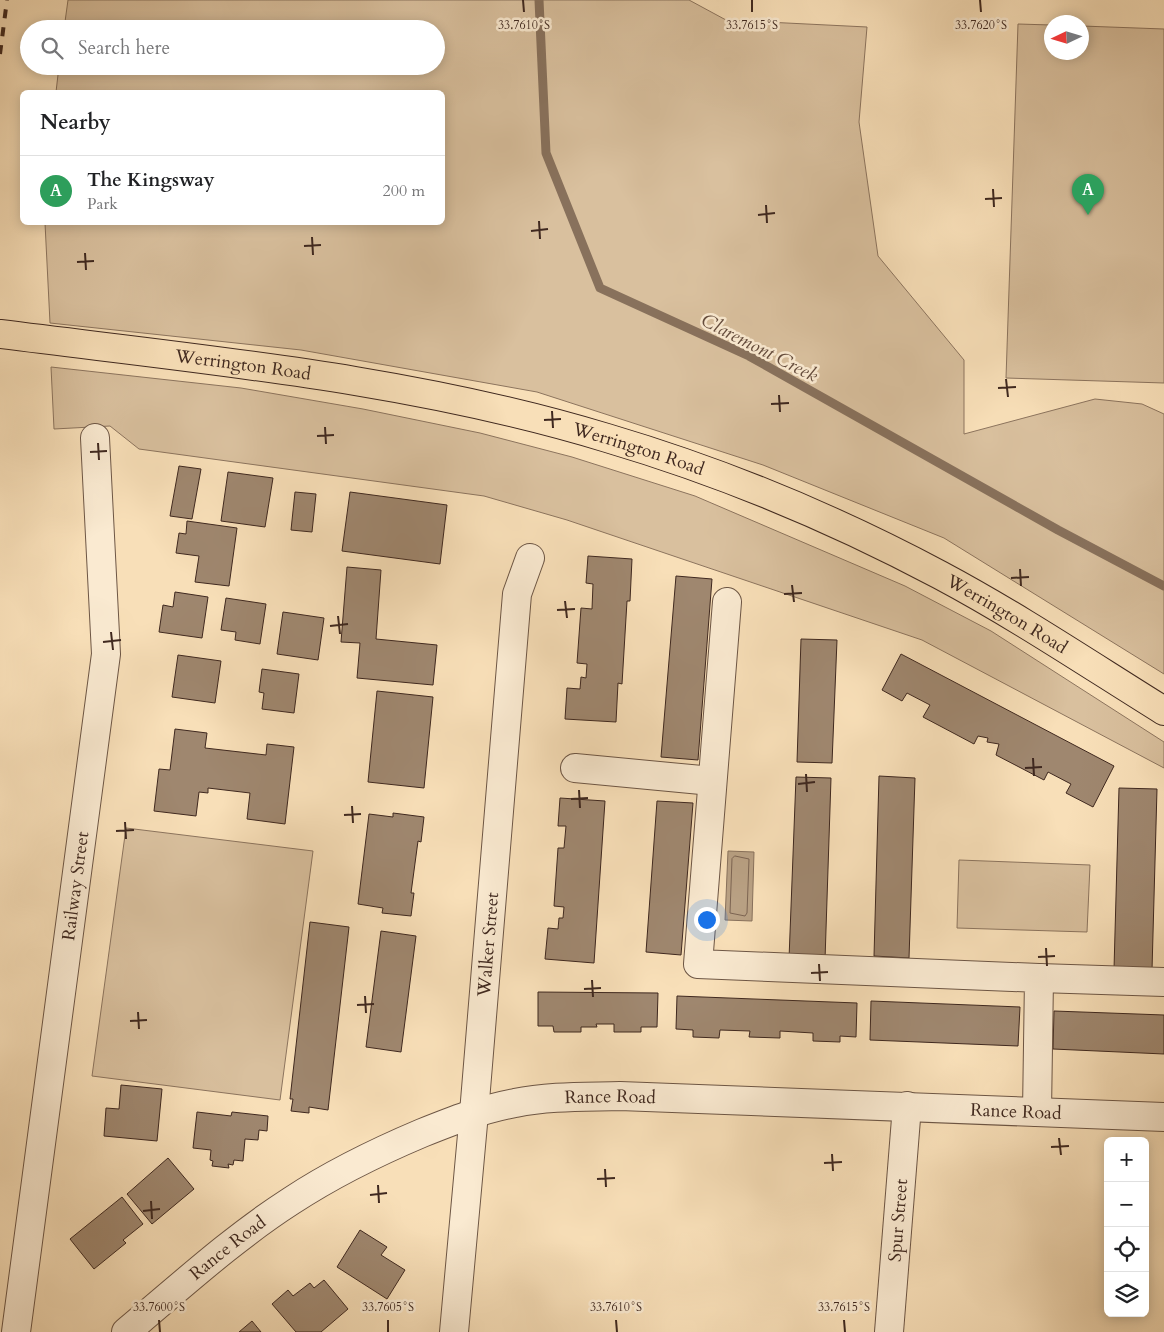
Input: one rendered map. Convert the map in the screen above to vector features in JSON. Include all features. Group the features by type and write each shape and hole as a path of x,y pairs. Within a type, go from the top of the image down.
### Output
{"main road":[{"name":"Werrington Road","path":"9,335 287,370 364,382 506,411 609,438 774,498 895,552 982,598 1164,711"}],"street":[{"name":"Railway Street","path":"16,1332 106,654 95,438"},
{"name":"Walker Street","path":"454,1332 517,594 530,558"},
{"path":"727,602 698,964 1164,982"},
{"path":"575,768 712,781"},
{"path":"1037,1112 1039,978"},
{"name":"Rance Road","path":"126,1332 230,1245 292,1200 323,1181 395,1144 474,1113 540,1098 620,1096 907,1106 1164,1118"},
{"name":"Spur Street","path":"889,1332 907,1106"}],"shaded area":[{"path":"68,0 689,0 726,20 867,27 859,122 878,256 964,360 964,434 1095,399 1142,404 1164,414 1164,674 944,538 763,465 537,392 301,350 50,323 45,225 445,225 445,90 56,90 58,75 445,75 445,20 65,20"},
{"path":"1018,24 1044,25 1044,60 1089,60 1089,26 1164,29 1164,383 1006,378"},
{"path":"51,367 241,388 363,409 480,433 572,457 695,496 905,586 991,631 1164,742 1164,768 922,640 567,520 484,496 139,449 110,426 54,429"},
{"path":"126,828 313,851 280,1100 92,1076"},
{"path":"959,860 1090,865 1087,932 957,928"}],"water":[{"path":"728,851 754,852 752,921 725,920"}],"building":[{"path":"179,466 201,469 192,519 170,516"},
{"path":"228,472 273,478 265,527 221,521"},
{"path":"295,492 316,494 312,532 291,530"},
{"path":"350,492 447,505 440,564 342,551"},
{"path":"187,521 237,528 229,586 195,582 199,556 176,553 179,533 186,534"},
{"path":"588,556 632,559 630,601 627,601 622,684 618,683 616,722 565,719 567,688 580,689 581,677 586,678 587,664 577,663 581,608 592,609 593,584 586,583"},
{"path":"347,567 381,570 376,639 437,645 433,685 357,678 360,643 341,642"},
{"path":"676,576 712,579 698,760 661,757"},
{"path":"175,592 208,597 202,638 159,632 163,605 173,607"},
{"path":"226,598 266,604 260,644 235,640 236,632 221,630"},
{"path":"283,612 324,618 318,660 277,654"},
{"path":"801,639 837,640 832,763 797,762"},
{"path":"901,654 1114,766 1093,807 1066,793 1071,784 1048,772 1044,780 996,755 999,744 987,742 988,738 978,736 974,744 923,717 930,705 907,693 902,701 882,690"},
{"path":"178,655 221,661 215,703 172,697"},
{"path":"262,669 299,674 294,713 262,709 264,693 259,692"},
{"path":"377,691 433,697 424,788 368,782"},
{"path":"175,729 207,733 205,748 266,755 267,744 294,747 285,824 247,819 250,793 208,788 208,793 199,792 196,816 154,811 159,769 170,770"},
{"path":"879,776 915,778 909,958 874,956"},
{"path":"796,777 831,778 825,960 789,959"},
{"path":"1119,788 1157,789 1152,970 1114,969"},
{"path":"560,798 605,801 594,963 545,959 548,928 558,929 559,918 563,918 564,907 554,906 558,848 564,848 566,826 558,826"},
{"path":"657,801 693,803 681,955 646,952"},
{"path":"393,813 424,817 421,842 418,841 411,893 414,893 411,916 382,913 383,908 358,904 369,814 393,817"},
{"path":"310,922 349,927 328,1110 309,1107 309,1113 291,1111 293,1099 290,1099"},
{"path":"381,931 416,936 401,1052 366,1047"},
{"path":"538,992 658,993 657,1027 641,1027 641,1032 614,1032 614,1024 596,1024 597,1027 581,1027 581,1032 554,1032 553,1026 538,1026"},
{"path":"677,996 857,1003 856,1037 840,1036 840,1042 813,1041 813,1033 780,1031 780,1038 749,1037 750,1031 720,1030 719,1038 693,1037 693,1030 676,1029"},
{"path":"871,1001 1020,1007 1018,1046 870,1040"},
{"path":"1054,1011 1164,1015 1164,1054 1053,1049"},
{"path":"121,1085 162,1089 157,1141 104,1136 106,1108 119,1109"},
{"path":"197,1112 231,1116 232,1112 268,1116 267,1131 259,1130 258,1140 245,1139 243,1161 234,1160 233,1165 228,1164 229,1168 212,1166 213,1161 210,1160 211,1150 193,1148"},
{"path":"168,1158 194,1189 152,1224 127,1194"},
{"path":"122,1197 143,1224 123,1240 126,1243 94,1269 70,1239"},
{"path":"360,1230 387,1247 381,1255 405,1270 387,1299 337,1267"},
{"path":"324,1280 348,1309 321,1332 296,1332 272,1304 288,1290 293,1296 310,1283 314,1288"},
{"path":"252,1321 261,1332 239,1332"}],"waterway":[{"name":"Claremont Creek","path":"539,0 546,153 600,288 749,356 1058,530 1164,586"}],"railway":[{"path":"0,54 7,0"}],"place":[{"name":"The Kingsway","path":"1088,215"}]}
